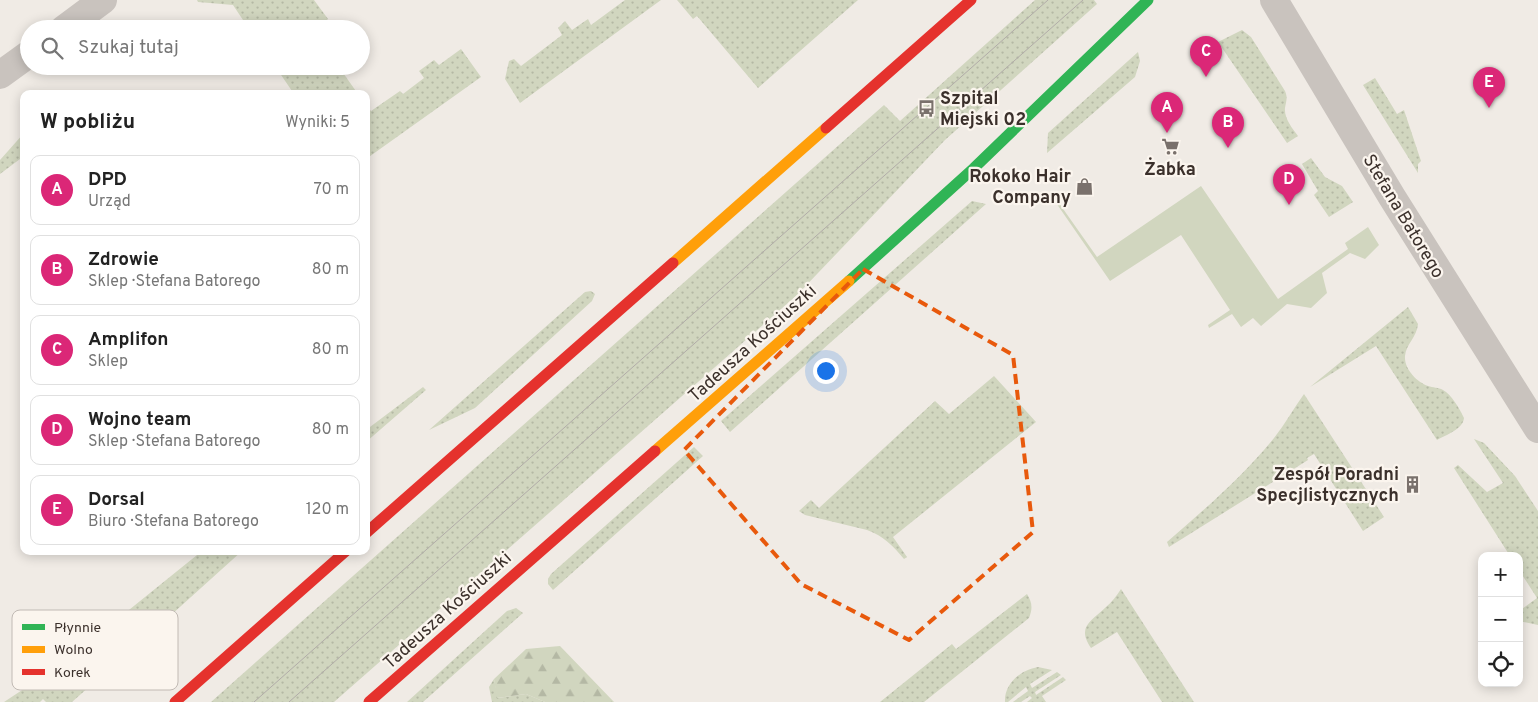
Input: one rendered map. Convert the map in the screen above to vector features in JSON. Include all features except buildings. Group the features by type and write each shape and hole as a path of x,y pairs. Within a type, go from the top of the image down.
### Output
{"main road":[{"path":"370,529 971,0"},
{"name":"Tadeusza Kościuszki","path":"369,702 519,569 700,413 975,167 1148,0"},
{"path":"175,702 341,555"}],"street":[{"path":"76,20 103,0"},
{"name":"Stefana Batorego","path":"1274,0 1392,197 1538,429"},
{"path":"0,75 20,61"}],"highlighted area":[{"path":"863,269 1013,355 1033,532 909,640 801,584 684,450"}],"green space":[{"path":"197,0 314,0 328,19 243,20 233,5 198,2"},
{"path":"625,0 661,0 520,103 505,79 509,61 514,59 521,66 562,35 558,28 565,21 572,30 588,19 591,25"},
{"path":"677,0 858,0 758,88 697,16 693,19"},
{"path":"1035,0 1094,0 1097,4 945,140 797,295 334,702 211,702 884,105 900,121"},
{"path":"1242,30 1251,37 1285,91 1287,98 1286,115 1298,136 1287,143 1218,42"},
{"path":"461,49 481,77 370,156 370,110 371,111 400,91 403,94 424,78 419,71 434,60 439,65"},
{"path":"1138,52 1140,61 1135,77 1047,153 1048,133"},
{"path":"281,75 345,75 355,90 291,90"},
{"path":"1375,78 1397,114 1404,110 1421,161 1418,164 1418,173 1363,85"},
{"path":"20,138 20,159 0,174 0,160"},
{"path":"1311,158 1325,177 1342,186 1353,202 1329,217 1314,195 1318,191 1302,164"},
{"path":"1201,186 1278,299 1348,249 1345,243 1368,227 1379,245 1365,259 1350,253 1322,273 1327,293 1311,308 1287,304 1261,326 1253,318 1241,327 1232,314 1209,328 1208,325 1230,310 1181,235 1110,281 1052,197 1054,196 1097,257"},
{"path":"972,201 986,204 730,432 721,421"},
{"path":"591,291 595,294 592,301 475,408 429,430 585,292"},
{"path":"1408,307 1418,324 1416,333 1407,348 1405,356 1409,370 1428,386 1439,388 1446,392 1455,402 1464,418 1461,425 1437,440 1376,346 1310,387"},
{"path":"994,376 1036,422 893,537 907,557 904,559 888,542 873,532 805,515 799,511 811,500 819,508 935,401 949,414"},
{"path":"423,387 426,390 370,439 370,427"},
{"path":"1304,394 1384,517 1363,531 1314,454 1307,458 1308,460 1169,547 1167,542 1223,492 1262,452 1278,433"},
{"path":"1474,439 1484,443 1515,476 1538,511 1538,625 1523,622 1523,608 1537,598 1523,576 1523,552 1507,552 1454,468 1458,465 1487,492 1503,483"},
{"path":"694,447 703,456 553,590 548,584 551,574"},
{"path":"197,555 238,555 177,610 129,610"},
{"path":"1121,589 1194,702 1162,702 1117,632 1091,648 1085,634 1085,629 1091,620 1110,603"},
{"path":"1027,594 1031,605 1029,618 924,702 880,702 952,644 956,649"},
{"path":"516,608 523,613 423,702 407,702 507,611"},
{"path":"560,646 614,702 545,702 526,694 497,698 494,679 526,649"},
{"path":"1038,667 1052,670 1030,684 1032,688 1057,672 1061,675 1035,692 1036,695 1063,677 1066,680 1042,696 1046,702 1027,702 1032,698 1030,696 1021,702 1013,702 1028,691 1026,687 1008,702 1005,702 1007,689 1015,678 1026,671"},
{"path":"494,679 498,698 526,694 545,702 492,702 489,687"},
{"path":"22,690 86,690 72,702 46,702 43,699 40,702 4,702"}],"tram line":[{"path":"254,702 1048,0"},
{"path":"289,702 1083,0"}],"traffic: fast":[{"path":"849,281 974,168 1148,0"}],"traffic: slow":[{"path":"673,263 826,128"},
{"path":"655,451 849,281"}],"traffic: jam":[{"path":"826,128 971,0"},
{"path":"370,529 673,263"},
{"path":"369,702 655,451"},
{"path":"175,702 341,555"}],"place":[{"name":"Amplifon","path":"1206,77"},
{"name":"Szpital Miejski 02","path":"926,108"},
{"name":"Dorsal","path":"1489,108"},
{"name":"DPD","path":"1167,133"},
{"name":"Żabka","path":"1170,146"},
{"name":"Zdrowie","path":"1228,148"},
{"name":"Rokoko Hair Company","path":"1085,186"},
{"name":"Wojno team","path":"1289,205"},
{"name":"Zespół Poradni Specjlistycznych","path":"1413,484"}]}
